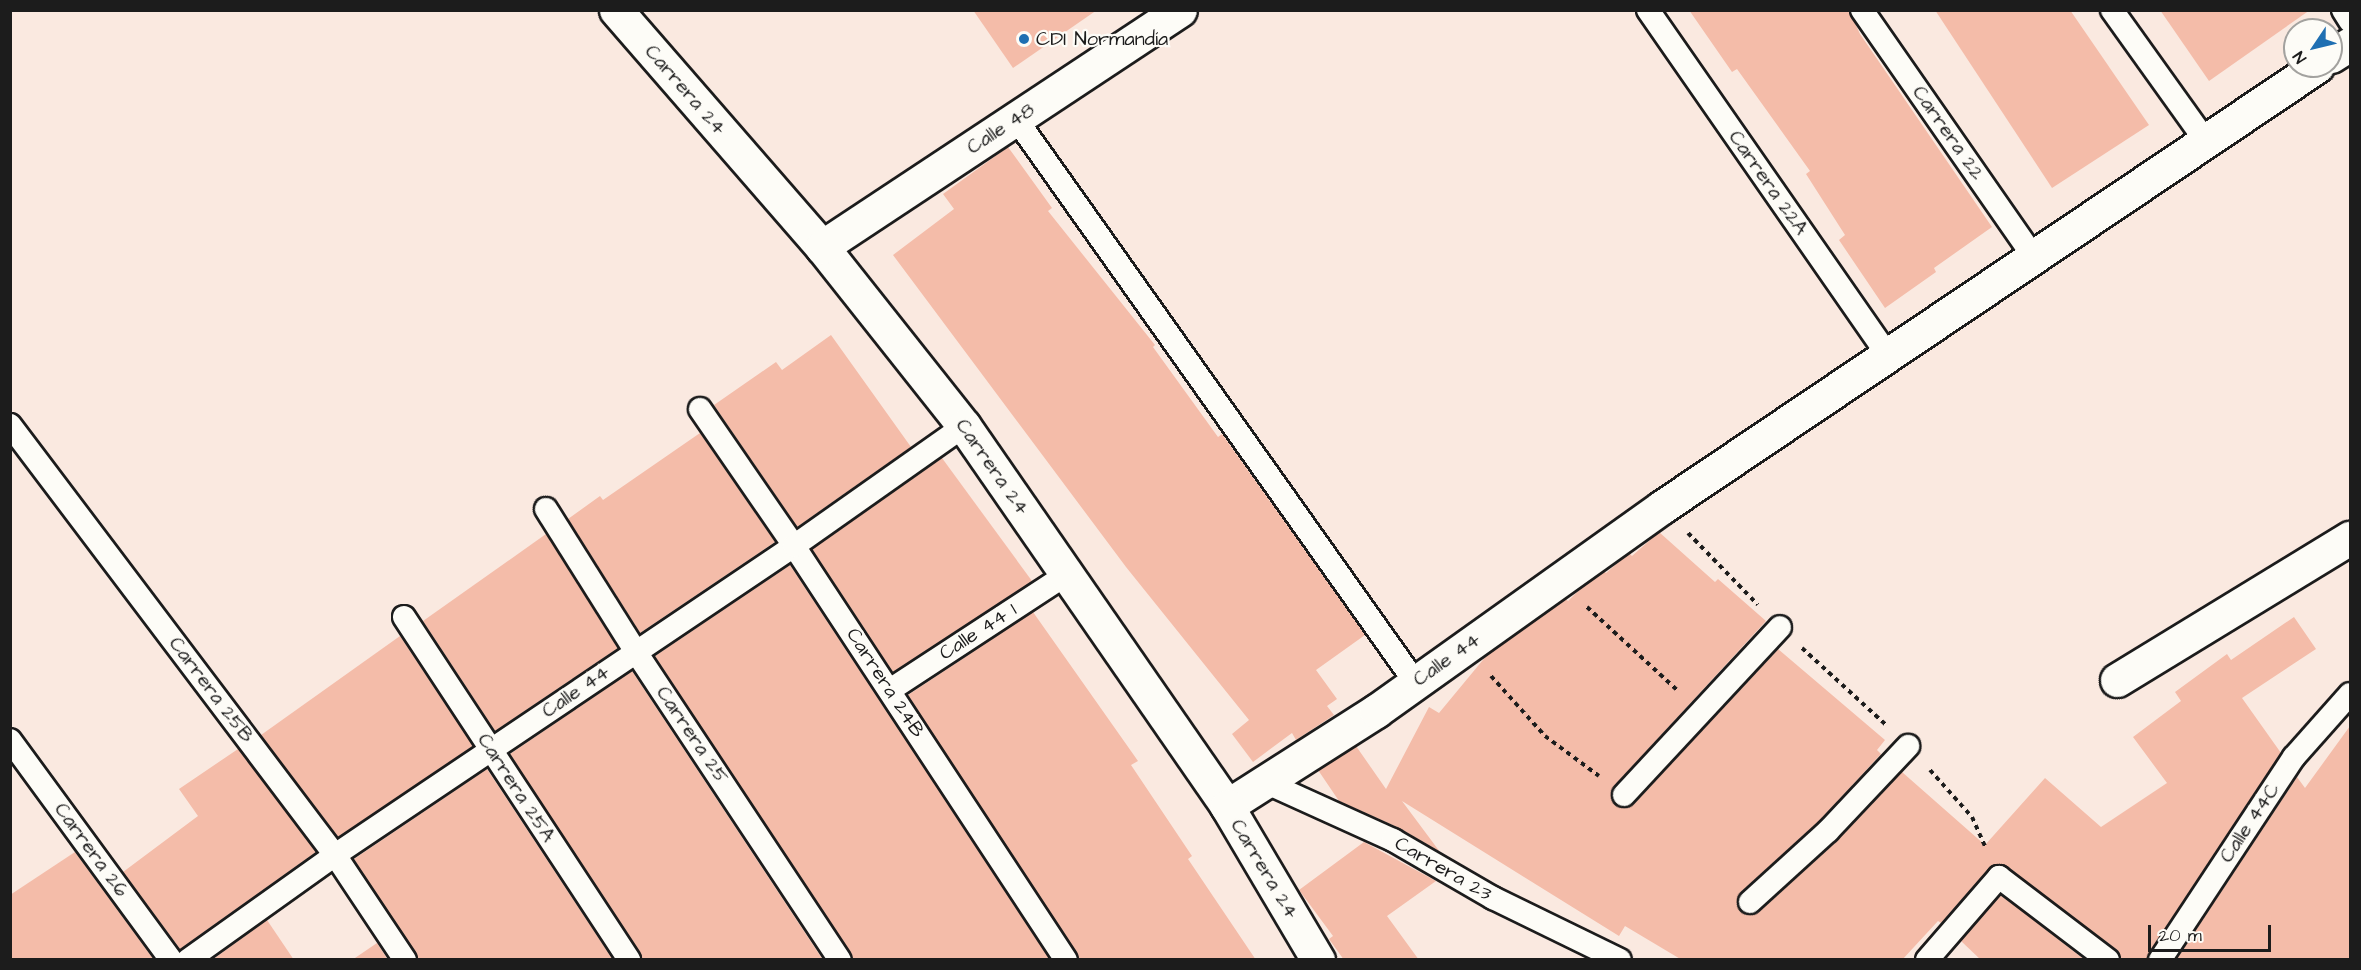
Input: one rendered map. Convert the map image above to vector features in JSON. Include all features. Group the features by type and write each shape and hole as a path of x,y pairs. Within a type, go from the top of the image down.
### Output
{"street":[{"name":"Carrera 24","path":"616,10 822,247 964,426 1227,806 1318,960"},
{"name":"Calle 48","path":"822,247 1180,10"},
{"name":"Calle 44","path":"1227,806 1415,682 1662,507 2299,78"},
{"path":"2117,680 2350,538"}],"lane":[{"name":"Carrera 22A","path":"1648,10 1888,355"},
{"name":"Carrera 22","path":"1862,10 2033,256"},
{"path":"2112,10 2205,140"},
{"path":"2343,10 2350,21"},
{"path":"1016,118 1415,682"},
{"name":"Carrera 24B","path":"700,409 795,546 1066,960"},
{"name":"Carrera 25B","path":"10,425 335,855 405,960"},
{"name":"Calle 44","path":"188,960 335,855 795,546 964,426"},
{"name":"Carrera 25","path":"546,509 636,652 840,960"},
{"name":"Calle 44 1","path":"890,690 1067,574"},
{"name":"Carrera 25A","path":"404,617 629,960"},
{"path":"1624,795 1780,627"},
{"name":"Calle 44C","path":"2160,960 2295,757 2350,694"},
{"name":"Carrera 26","path":"10,740 171,960"},
{"path":"1750,902 1828,831 1908,746"},
{"name":"Carrera 23","path":"1265,782 1393,840 1493,898 1620,960"},
{"path":"1927,960 1999,877 2108,960"}],"path":[{"path":"1662,507 1780,627 1908,746 1972,817 1999,877"},
{"path":"1559,581 1701,712"},
{"path":"1465,648 1545,736 1624,795"}],"building":[{"name":"CDI Normandía","path":"973,10 1097,10 1013,68"},
{"path":"1689,10 1849,10 1860,34 1992,227 1934,268 1936,272 1885,308 1839,240 1845,235 1806,174 1810,171 1737,69 1732,72"},
{"path":"1935,10 2070,10 2149,125 2052,188"},
{"path":"2160,10 2310,10 2299,18 2283,18 2283,29 2209,81"},
{"path":"1008,147 1052,208 1048,211 1155,345 1153,347 1218,437 1222,434 1365,635 1316,670 1337,699 1327,706 1334,715 1296,740 1292,733 1253,762 1232,734 1249,720 1126,567 893,255 954,209 943,194"},
{"path":"831,335 911,447 797,527 714,405 776,362 782,370"},
{"path":"700,433 775,542 640,633 568,519 600,496 603,500"},
{"path":"942,458 1032,581 893,672 812,549"},
{"path":"1659,532 1715,582 1718,579 1766,621 1614,786 1611,798 1615,805 1627,808 1634,804 1778,649 1885,740 1877,750 1881,754 1819,821 1741,892 1737,905 1746,915 1759,912 1837,841 1902,772 1985,845 2045,778 2101,827 2167,783 2133,737 2181,701 2175,692 2227,654 2231,660 2294,617 2316,649 2242,698 2281,753 2147,960 2121,960 2116,949 2000,864 1989,868 1941,923 1938,921 1902,960 1682,960 1625,926 1619,936 1402,801 1440,852 1399,828 1339,801 1318,770 1356,746 1386,789 1429,707 1439,713 1487,655 1566,599 1568,601 1581,588 1604,571 1606,573 1629,553 1632,556"},
{"path":"546,534 618,648 495,731 423,621"},
{"path":"790,565 1050,960 853,960 655,656"},
{"path":"1033,612 1138,761 1131,765 1192,856 1188,859 1256,960 1079,960 908,695"},
{"path":"400,636 473,746 338,837 261,735"},
{"path":"632,671 823,960 642,960 510,754"},
{"path":"2350,726 2350,960 2176,960 2297,777 2305,788"},
{"path":"238,749 316,852 180,949 123,872 198,816 179,789"},
{"path":"487,769 613,960 418,960 354,859"},
{"path":"1364,842 1436,881 1387,916 1419,960 1344,960 1329,939 1333,936 1299,890"},
{"path":"75,852 154,960 10,960 10,895"},
{"path":"2001,895 2085,960 1981,960 1961,941"},
{"path":"267,920 294,960 212,960"},
{"path":"377,943 388,960 352,960"}],"place":[{"name":"CDI Normandía","path":"1024,39"}]}
